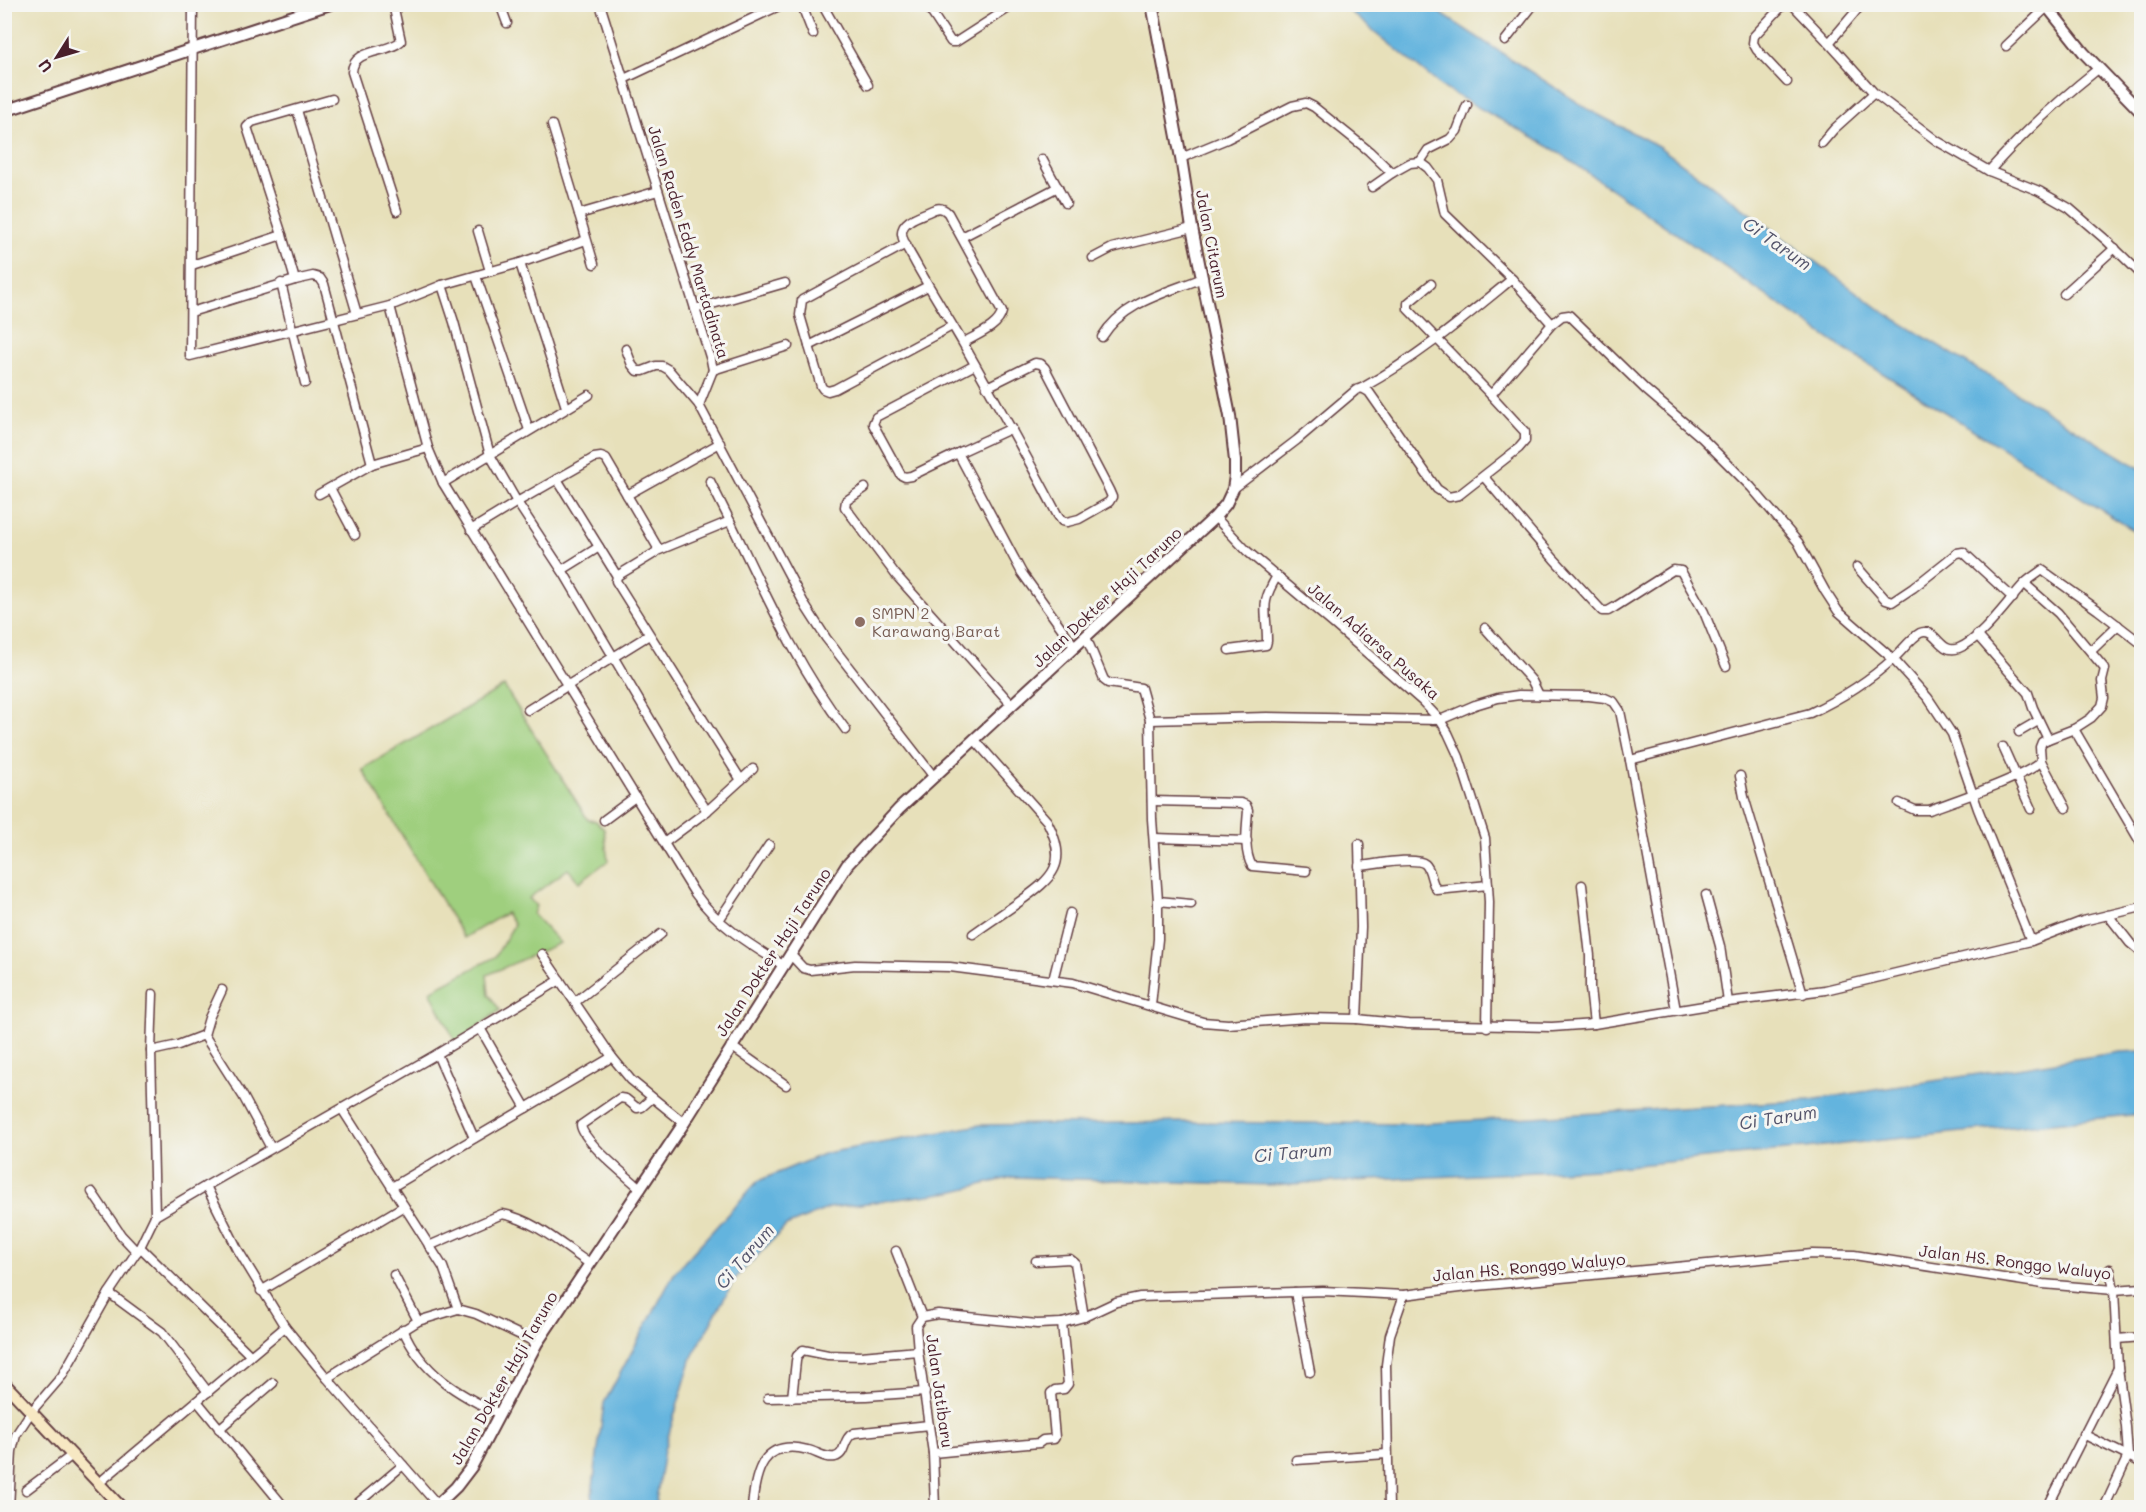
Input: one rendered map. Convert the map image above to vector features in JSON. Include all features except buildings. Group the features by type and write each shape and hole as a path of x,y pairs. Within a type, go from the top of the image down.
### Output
{"main road":[{"path":"4,1383 122,1508"}],"street":[{"path":"193,4 191,49 192,265 189,354 193,357 390,306 442,285 520,263 586,240"},
{"path":"4,111 308,8 330,4"},
{"path":"393,4 401,41 390,48 360,56 354,62 352,72 397,211"},
{"path":"500,4 507,23"},
{"name":"Jalan Raden Eddy Martadinata","path":"600,4 706,341 713,370 699,405"},
{"path":"624,79 783,4"},
{"path":"806,4 804,11 813,34"},
{"path":"822,4 868,85"},
{"path":"926,4 951,42 956,42 1015,4"},
{"name":"Jalan Citarum","path":"1152,4 1192,228 1230,416 1235,461 1233,489"},
{"path":"1505,41 1534,4"},
{"path":"1784,4 1754,36 1753,44 1787,82"},
{"path":"1792,4 1874,93 1937,141 1989,171 2039,190 2083,218 2142,275"},
{"path":"1829,43 1862,4"},
{"path":"2006,46 2046,6 2098,69 2142,113"},
{"path":"1989,171 2051,107 2098,69"},
{"path":"1822,143 1874,93"},
{"path":"295,280 247,127 252,122 332,99"},
{"path":"1181,158 1227,140 1292,106 1306,103 1355,139 1392,173"},
{"path":"1420,162 1428,150 1450,139 1457,131 1467,105"},
{"path":"297,110 357,314"},
{"path":"552,125 594,264"},
{"path":"1042,159 1066,202"},
{"path":"1372,187 1410,163 1420,162 1428,168 1437,180 1445,214 1512,279 1552,324"},
{"path":"962,237 1058,187"},
{"path":"579,214 658,190"},
{"path":"963,343 993,325 1000,319 1002,312 948,213 938,207 904,226 902,231 906,244 928,286 963,343 987,387 1012,428 1062,521 1079,519 1109,502 1112,497 1109,490 1041,364 1035,363 987,387"},
{"path":"1093,258 1112,248 1192,228"},
{"path":"478,231 490,271"},
{"path":"192,265 282,235"},
{"path":"906,244 802,300 801,315 821,386 828,391 952,326"},
{"path":"2064,294 2115,248"},
{"path":"520,263 566,407"},
{"path":"191,312 295,280 313,276 320,278 324,284 372,464"},
{"path":"476,276 529,430"},
{"path":"1102,338 1110,323 1134,305 1203,278"},
{"path":"1233,489 1297,440 1356,390 1398,368 1437,340 1512,279"},
{"path":"695,309 785,283"},
{"path":"281,284 305,383"},
{"path":"1362,388 1369,392 1437,489 1449,497 1459,495 1484,477 1525,441 1524,432 1408,309 1408,303 1431,284"},
{"path":"442,285 490,455 707,811"},
{"path":"809,346 928,286"},
{"path":"390,306 428,448 443,483 471,530 699,900 719,920 783,965"},
{"path":"1491,395 1552,324 1562,316 1569,315 1646,390 1725,461 1759,496 1798,542 1838,611 1910,676 1952,734 2031,941"},
{"path":"713,370 788,346"},
{"path":"626,349 637,371 662,366 669,370 699,405 806,607 826,638 934,777"},
{"path":"975,365 876,417 873,424 901,475 911,476 1012,428"},
{"path":"443,483 589,395"},
{"path":"627,495 720,443"},
{"path":"319,494 372,464 428,448"},
{"path":"958,453 1022,573 1075,647"},
{"path":"471,530 594,458 601,457 606,459 656,542 657,551"},
{"path":"1484,477 1554,560 1602,611 1615,607 1673,570 1681,571 1704,612 1726,666"},
{"path":"557,479 617,576 616,581 649,635 741,780"},
{"path":"710,482 798,659 824,701 846,730"},
{"path":"330,488 355,535"},
{"path":"865,488 846,501 845,507 896,575 1012,705"},
{"name":"Jalan Dokter Haji Taruno","path":"435,1506 456,1487 472,1466 537,1343 684,1124 847,865 899,809 1215,517 1226,504 1233,489"},
{"name":"Jalan Adiarsa Pusaka","path":"1215,517 1247,551 1422,701 1440,720 1459,757 1485,838 1488,885 1487,1027"},
{"path":"617,576 657,551 730,521"},
{"path":"562,570 599,547"},
{"path":"1857,567 1886,600 1892,602 1957,553 1963,552 2013,598"},
{"path":"1630,760 1810,713 1835,702 1893,659 1919,634 1926,632 1932,634 1945,648 1950,650 1960,648 1977,635 2025,584 2042,570 2142,644"},
{"path":"1229,650 1266,645 1266,596 1277,576"},
{"path":"2025,584 2058,613 2105,669 2102,681 2104,698 2102,706 2091,718 2074,729 2042,742 2040,747 2041,761 2067,808"},
{"path":"2091,651 2118,625"},
{"path":"1485,628 1533,681 1539,695"},
{"path":"528,710 649,635"},
{"path":"1977,635 2028,693 2038,721 2048,739"},
{"path":"1086,637 1104,680 1108,683 1141,688 1150,720 1158,901 1158,939 1151,1005"},
{"path":"1150,720 1278,717 1440,720 1474,705 1498,698 1539,695 1605,698 1614,702 1620,711 1630,760 1676,1011"},
{"path":"2019,732 2038,721"},
{"path":"2074,729 2142,845"},
{"path":"973,934 1043,885 1053,873 1057,860 1055,840 1047,821 974,739"},
{"path":"2003,747 2031,809"},
{"path":"1899,802 1915,810 1929,810 2017,775 2038,765 2041,761"},
{"path":"664,843 707,811 753,769"},
{"path":"1740,776 1744,797 1803,993"},
{"path":"604,820 635,797"},
{"path":"1152,801 1246,805 1248,810 1247,841 1249,861 1252,866 1306,872"},
{"path":"1154,838 1247,841"},
{"path":"1357,1019 1360,960 1359,844"},
{"path":"719,920 769,845"},
{"path":"1359,866 1416,860 1428,868 1431,882 1437,890 1488,885"},
{"path":"1582,885 1594,1024"},
{"path":"1706,896 1720,946 1728,1002"},
{"path":"1158,901 1191,904"},
{"path":"790,954 803,968 810,970 855,965 950,967 1073,983 1151,1005 1169,1013 1211,1023 1228,1024 1307,1018 1487,1027 1552,1027 1594,1024 1728,1002 1803,993 2031,941 2083,921 2142,907"},
{"path":"1053,980 1070,913"},
{"path":"2108,915 2130,943 2142,953"},
{"path":"575,1002 661,934"},
{"path":"542,954 612,1057 631,1080 684,1124"},
{"path":"155,1216 437,1054 560,980"},
{"path":"222,990 204,1035 243,1096 271,1148"},
{"path":"9,1508 12,1451 16,1436 36,1417 62,1376 109,1293 139,1250 155,1216 151,1051 153,994"},
{"path":"480,1028 526,1108"},
{"path":"151,1051 178,1045 204,1035"},
{"path":"731,1046 786,1085"},
{"path":"437,1054 474,1138"},
{"path":"392,1186 612,1057"},
{"path":"641,1189 600,1152 583,1133 581,1125 620,1098 627,1099 637,1108 642,1107 652,1098"},
{"path":"342,1109 443,1267 458,1309"},
{"path":"206,1186 261,1291 285,1327 403,1465 435,1506"},
{"path":"92,1192 121,1235 250,1355"},
{"path":"261,1291 404,1206"},
{"path":"429,1246 502,1214 524,1221 590,1264"},
{"name":"Jalan Jatibaru","path":"896,1251 922,1317 916,1326 933,1453 935,1508"},
{"name":"Jalan HS. Ronggo Waluyo","path":"922,1317 938,1314 1037,1324 1062,1323 1084,1317 1116,1302 1140,1298 1323,1291 1404,1294 1812,1254 1854,1255 2026,1282 2114,1290 2142,1288"},
{"path":"1036,1261 1070,1259 1075,1263 1084,1317"},
{"path":"2104,1508 2128,1455 2118,1368 2114,1290 2110,1269"},
{"path":"394,1275 418,1321"},
{"path":"109,1293 162,1332 208,1392"},
{"path":"1295,1293 1310,1372"},
{"path":"1389,1508 1386,1365 1390,1335 1404,1294"},
{"path":"327,1378 418,1321 458,1309 476,1314 537,1343"},
{"path":"933,1453 1040,1443 1043,1440 1054,1439 1051,1393 1064,1389 1068,1384 1062,1323"},
{"path":"99,1483 285,1327"},
{"path":"403,1329 413,1349 437,1377 470,1400 500,1414"},
{"path":"2116,1339 2142,1337"},
{"path":"792,1398 797,1356 803,1350 828,1355 861,1356 918,1352"},
{"path":"2047,1508 2118,1368"},
{"path":"219,1428 273,1383"},
{"path":"768,1398 925,1392"},
{"path":"197,1401 285,1508"},
{"path":"752,1508 754,1481 759,1467 767,1456 777,1449 803,1449 831,1458 839,1456 845,1440 854,1433 930,1425"},
{"path":"2083,1434 2142,1463"},
{"path":"1296,1460 1387,1454"},
{"path":"26,1490 71,1456"},
{"path":"352,1508 403,1465"}],"green space":[{"path":"504,686 588,820 596,821 604,829 608,861 579,882 568,869 529,898 536,906 533,914 560,943 487,975 489,995 500,1010 456,1043 430,991 495,957 514,925 506,913 464,938 362,769"}],"water":[{"name":"Ci Tarum","path":"1342,5 1428,5 1591,111 1658,146 1885,313 2141,469 2141,535 1844,349 1553,149 1445,89"},
{"name":"Ci Tarum","path":"2141,1051 2141,1114 1598,1169 1268,1185 1013,1177 951,1192 829,1208 786,1226 735,1279 692,1357 664,1450 655,1507 594,1507 592,1494 604,1403 675,1272 758,1181 826,1153 980,1125 1186,1122 1417,1124 1810,1100 2120,1052"}],"place":[{"name":"SMPN 2 Karawang Barat","path":"860,622"}]}
